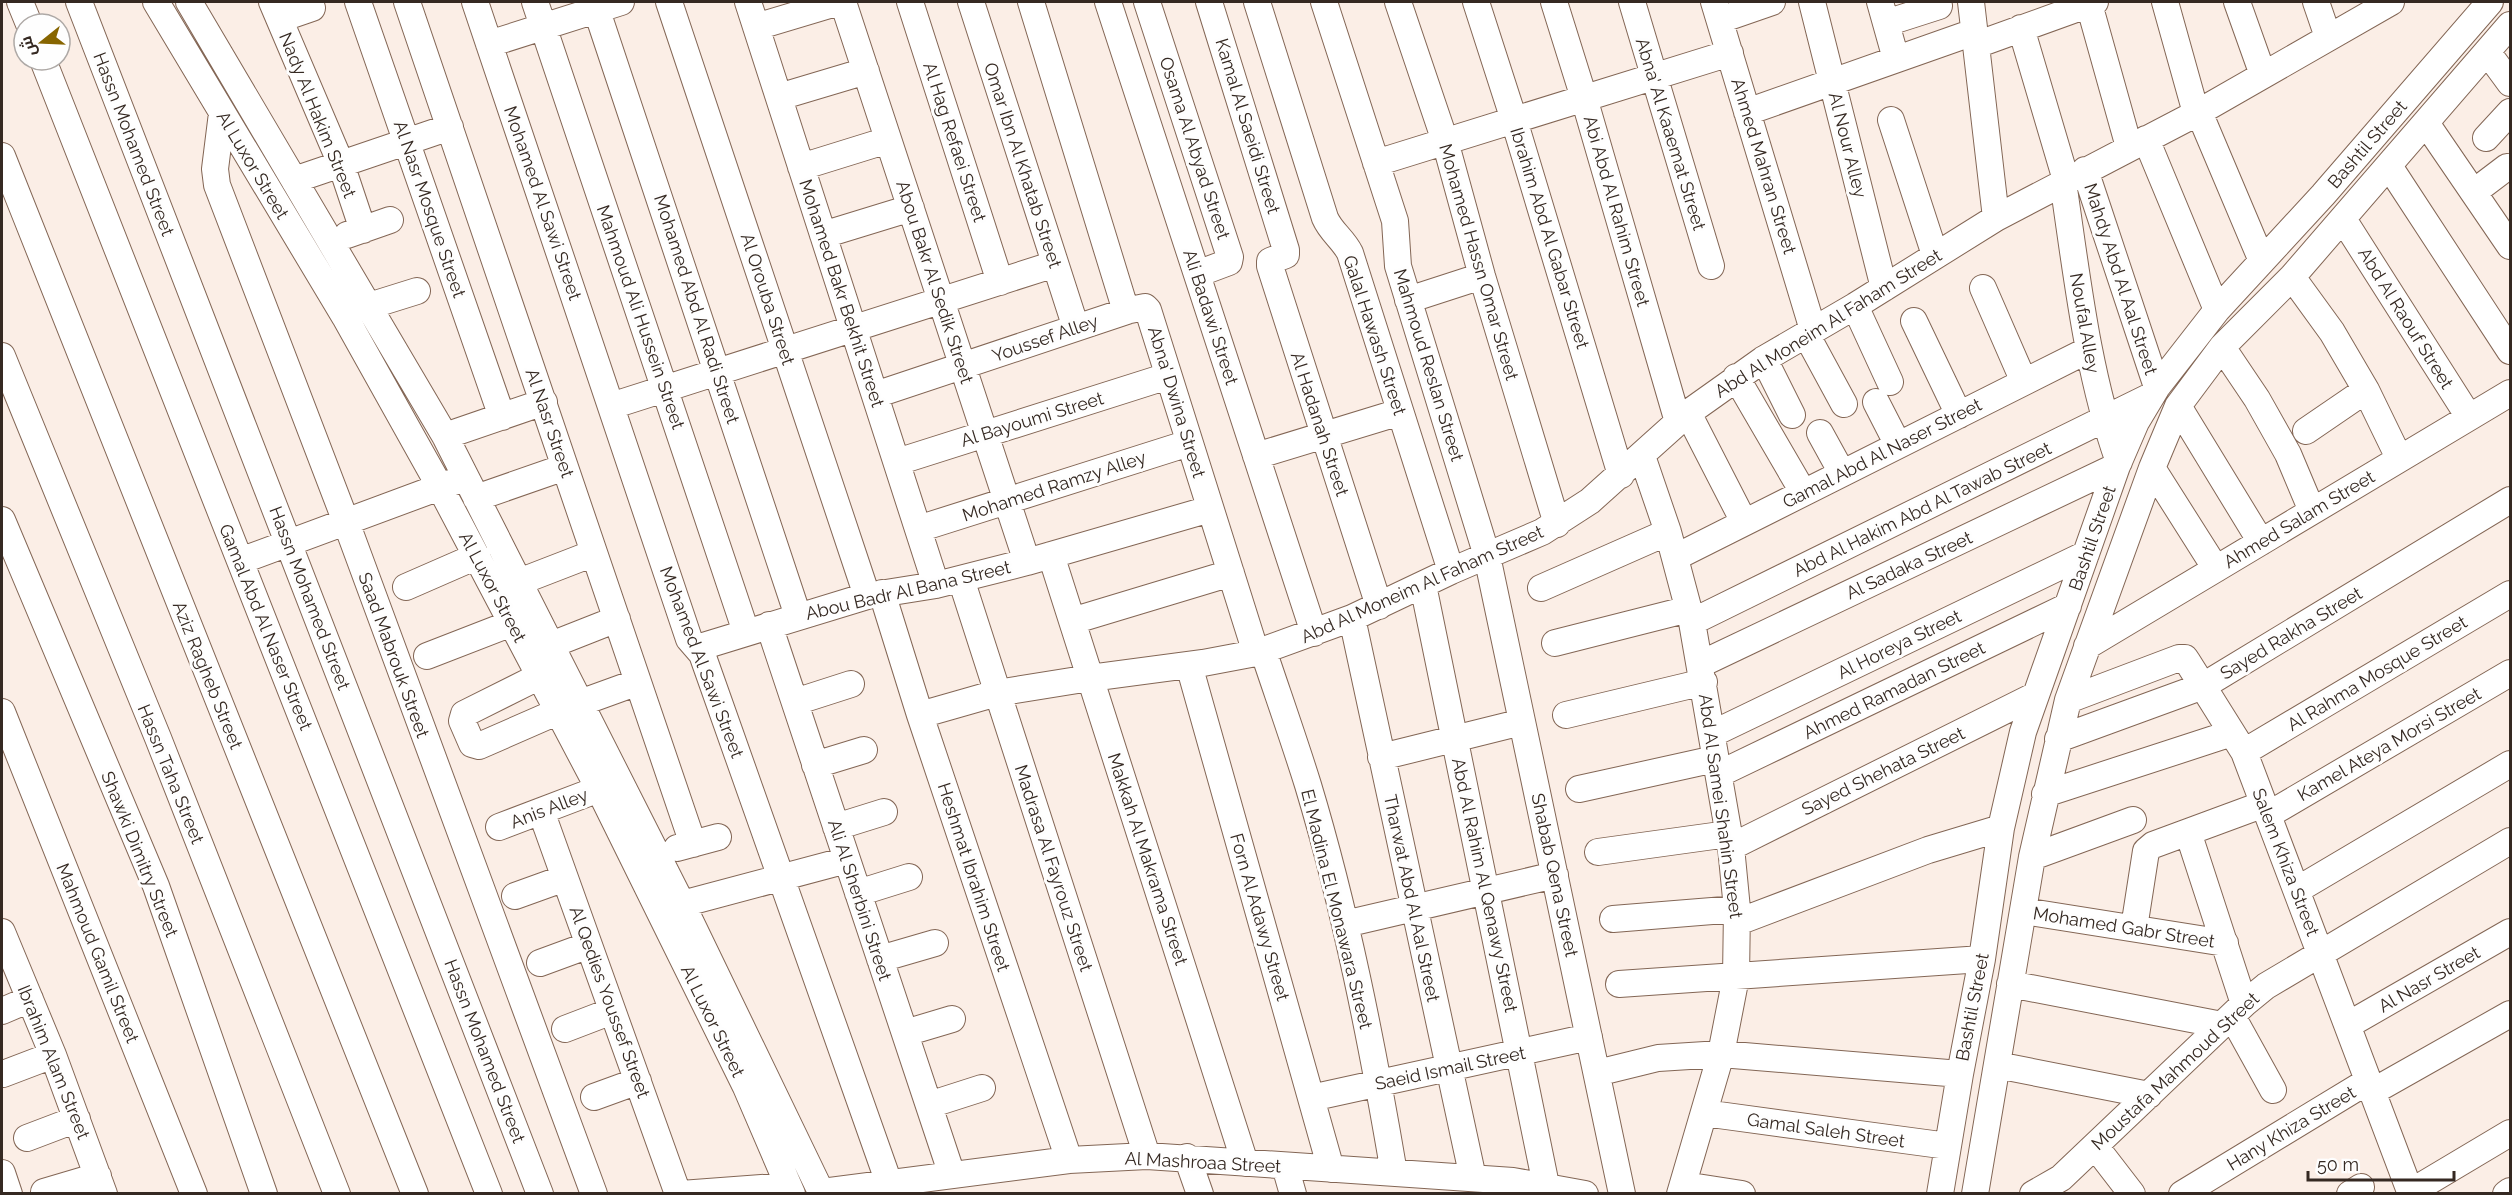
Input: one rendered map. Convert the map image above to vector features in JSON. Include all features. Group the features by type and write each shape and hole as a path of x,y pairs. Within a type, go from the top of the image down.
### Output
{"street":[{"name":"Hassn Mohamed Street","path":"79,2 540,1194"},
{"name":"Al Luxor Street","path":"156,2 345,317 440,487 540,676 569,707 656,853 822,1193"},
{"name":"Al Luxor Street","path":"189,2 445,436 551,645 569,707 599,789 746,1087 790,1190"},
{"name":"Al Nasr Mosque Street","path":"358,2 502,417"},
{"name":"Al Nasr Street","path":"408,2 693,844"},
{"name":"Mohamed Al Sawi Street","path":"475,2 689,639 702,654 889,1183"},
{"name":"Mahmoud Ali Hussein Street","path":"535,2 665,388 758,628"},
{"name":"Al Orouba Street","path":"669,2 785,350 874,595"},
{"name":"Mohamed Bakr Bekhit Street","path":"748,2 918,529 948,582"},
{"path":"756,27 841,2"},
{"name":"Abou Bakr Al Sedik Street","path":"841,2 866,70 1027,562"},
{"name":"Al Hag Refaei Street","path":"910,2 1000,282"},
{"name":"Omar Ibn Al Khatab Street","path":"971,2 1076,328"},
{"name":"Abna' Dwina Street","path":"1031,2 1127,310 1145,307 1148,310 1210,509 1260,652"},
{"name":"Ali Badawi Street","path":"1108,2 1314,633"},
{"name":"Osama Al Abyad Street","path":"1147,2 1230,257 1229,262 1224,266 1197,274"},
{"name":"Kamal Al Saeidi Street","path":"1209,2 1286,250"},
{"name":"Galal Hawash Street","path":"1257,2 1329,229 1344,243 1350,253 1451,571"},
{"name":"Mahmoud Reslan Street","path":"1324,2 1395,221 1396,255 1408,300 1487,556"},
{"name":"Mohamed Hassn Omar Street","path":"1398,2 1445,141 1482,276 1557,524"},
{"name":"Ibrahim Abd Al Gabar Street","path":"1476,2 1514,120 1621,476"},
{"name":"Abi Abd Al Rahim Street","path":"1554,2 1683,418 1744,522"},
{"name":"Abna' Al Kaaemat Street","path":"1632,2 1711,266"},
{"path":"1717,11 1772,2"},
{"name":"Al Nour Alley","path":"1812,2 1884,288"},
{"path":"1971,2 1996,218"},
{"path":"2165,2 2198,113 2262,261"},
{"path":"2237,2 2263,75"},
{"path":"2316,2 2328,37"},
{"name":"Abd Al Moneim Al Faham Street","path":"920,715 997,693 1189,665 1260,652 1352,618 1557,524 1621,476 1683,418 1736,377 1764,359 1855,306 1996,218 2198,113 2391,2"},
{"name":"Bashtil Street","path":"1940,1194 1982,959 2001,828 2023,732 2118,464 2136,422 2154,392 2217,310 2323,195 2490,2"},
{"path":"1747,112 1896,59 2021,28 2092,3 2138,143 2217,310"},
{"path":"489,44 604,4"},
{"name":"Mohamed Abd Al Radi Street","path":"604,4 718,371 798,616"},
{"path":"1896,59 1883,12 1939,6"},
{"path":"276,10 312,9"},
{"name":"Nady Al Hakim Street","path":"276,10 341,164 363,230"},
{"name":"Ahmed Mahran Street","path":"1717,11 1810,332 1844,404"},
{"name":"Bashtil Street","path":"1975,1194 2032,857 2068,700 2152,468 2178,406 2222,347 2292,277 2511,26"},
{"path":"2021,28 2071,177"},
{"path":"2488,52 2511,83"},
{"path":"1376,163 1730,53"},
{"path":"779,97 866,70"},
{"name":"Gamal Abd Al Naser Street","path":"48,72 489,1194"},
{"path":"2486,138 2511,112"},
{"name":"Saad Mabrouk Street","path":"222,113 214,177 345,522 594,1194"},
{"path":"1890,120 1935,255"},
{"path":"2426,123 2511,246"},
{"path":"294,180 450,127"},
{"path":"801,167 888,140"},
{"name":"Aziz Ragheb Street","path":"2,156 415,1194"},
{"path":"2389,166 2511,351"},
{"path":"2474,192 2507,167"},
{"name":"Noufal Alley","path":"2071,177 2088,350 2104,420 2118,464"},
{"name":"Mahdy Abd Al Aal Street","path":"2071,177 2154,392"},
{"path":"824,235 911,208"},
{"name":"Abd Al Raouf Street","path":"2343,219 2469,417"},
{"path":"330,241 390,220"},
{"name":"Al Hadanah Street","path":"1286,250 1286,255 1270,261 1270,266 1379,606"},
{"path":"611,406 1055,264"},
{"path":"1408,300 1482,276"},
{"path":"2292,277 2332,332 2366,390 2399,458"},
{"path":"1983,288 2024,382"},
{"path":"369,306 417,291"},
{"path":"1855,306 1898,445"},
{"name":"Youssef Alley","path":"875,395 1127,310"},
{"path":"1914,321 1959,415"},
{"path":"2222,347 2257,399 2288,454 2312,511"},
{"name":"Gamal Abd Al Naser Street","path":"1676,557 2088,350"},
{"name":"Hassn Taha Street","path":"2,356 158,738 336,1194"},
{"path":"1764,359 1792,415"},
{"name":"Al Bayoumi Street","path":"897,462 1168,376"},
{"path":"1736,377 1803,492"},
{"path":"2306,431 2366,390"},
{"name":"Abd Al Hakim Abd Al Tawab Street","path":"1556,643 1691,615 2104,420 2154,392"},
{"name":"Ahmed Salam Street","path":"2087,646 2511,393"},
{"path":"445,436 544,402"},
{"path":"2178,406 2261,542"},
{"path":"1256,456 1400,411"},
{"path":"1820,433 1842,473"},
{"name":"Mohamed Ramzy Alley","path":"918,529 1189,443"},
{"name":"Abd Al Samei Shahin Street","path":"1642,456 1676,557 1691,615 1703,673 1730,840 1738,915 1736,977 1721,1054 1682,1189"},
{"name":"Al Sadaka Street","path":"1566,715 1703,673 2118,464"},
{"path":"240,561 440,487 470,487 565,467"},
{"path":"2152,468 2216,568"},
{"name":"Sayed Rakha Street","path":"2058,739 2203,686 2511,500"},
{"name":"Abou Badr Al Bana Street","path":"697,648 874,595 948,582 1027,562 1210,509"},
{"name":"Shawki Dimitry Street","path":"2,520 156,886 264,1194"},
{"path":"1541,588 1668,532"},
{"path":"519,582 594,553"},
{"name":"Al Horeya Street","path":"1712,734 2086,554"},
{"name":"Makkah Al Makrama Street","path":"1051,555 1245,1163"},
{"path":"406,587 477,556"},
{"name":"Shabab Qena Street","path":"1487,556 1622,1194"},
{"path":"1072,621 1231,573"},
{"name":"Madrasa Al Fayrouz Street","path":"948,582 997,693 1147,1156"},
{"name":"Abd Al Rahim Al Qenawy Street","path":"1423,585 1546,1185"},
{"name":"Al Rahma Mosque Street","path":"2045,794 2238,742 2511,594"},
{"name":"Heshmat Ibrahim Street","path":"874,595 920,715 1069,1160"},
{"name":"Ahmed Ramadan Street","path":"1579,789 1717,767 2068,606"},
{"name":"Tharwat Abd Al Aal Street","path":"1352,618 1473,1178"},
{"path":"551,645 617,620"},
{"path":"427,656 512,623"},
{"name":"Ali Al Sherbini Street","path":"758,628 795,702 952,1175"},
{"name":"El Madina El Monawara Street","path":"1260,652 1308,786 1345,924 1378,1083 1379,1179"},
{"name":"Salem Khiza Street","path":"2068,700 2182,657 2185,658 2238,742 2321,952 2411,1193"},
{"name":"Forn Al Adawy Street","path":"1189,665 1331,1169"},
{"name":"Kamel Ateya Morsi Street","path":"2134,928 2146,851 2153,845 2266,809 2511,673"},
{"path":"540,676 464,714 462,721 472,744 479,746 569,707 638,682"},
{"path":"795,702 851,684"},
{"name":"Sayed Shehata Street","path":"1598,852 1730,840 2036,695"},
{"name":"Mahmoud Gamil Street","path":"2,712 194,1194"},
{"path":"1382,757 1522,722"},
{"path":"815,765 864,750"},
{"path":"2297,890 2511,764"},
{"name":"Anis Alley","path":"499,827 599,789"},
{"name":"Al Qedies Youssef Street","path":"541,811 612,1011 682,1193"},
{"path":"836,827 884,812"},
{"path":"2032,857 2133,820"},
{"path":"1613,919 1738,915 1928,850 2001,828"},
{"name":"Mohamed Gabr Street","path":"2188,832 2225,943 2233,1015 2273,1090"},
{"path":"656,853 718,837"},
{"name":"Moustafa Mahmoud Street","path":"2033,1194 2060,1186 2095,1146 2266,986 2511,841"},
{"path":"682,904 847,860"},
{"path":"1345,924 1555,875"},
{"path":"858,893 909,877"},
{"path":"515,896 565,878"},
{"name":"Mohamed Gabr Street","path":"2023,911 2225,943"},
{"name":"Al Nasr Street","path":"2348,1025 2511,932"},
{"name":"Ibrahim Alam Street","path":"2,933 53,1055 101,1185"},
{"path":"880,959 935,943"},
{"path":"540,963 589,945"},
{"path":"1619,984 1982,959"},
{"path":"2010,984 2233,1015"},
{"path":"2,1011 30,999"},
{"path":"565,1029 612,1011"},
{"name":"Hany Khiza Street","path":"2182,1194 2371,1087 2511,1014"},
{"path":"905,1033 952,1018"},
{"name":"Saeid Ismail Street","path":"1311,1098 1589,1037"},
{"path":"1597,1073 1658,1058 1721,1054 1960,1074"},
{"path":"3,1074 53,1055"},
{"path":"1997,1065 2149,1095"},
{"path":"594,1097 638,1081"},
{"path":"928,1105 982,1088"},
{"name":"Gamal Saleh Street","path":"1704,1113 1948,1146"},
{"path":"27,1138 77,1119"},
{"path":"2411,1193 2511,1133"},
{"path":"2095,1146 2132,1194"},
{"name":"Al Mashroaa Street","path":"822,1193 1069,1160 1147,1156 1187,1157 1331,1169 1379,1179 1447,1185 1473,1178 1515,1187 1546,1185 1583,1193"},
{"path":"1187,1157 1200,1194"},
{"path":"1284,1166 1293,1194"},
{"path":"2,1173 9,1194"},
{"path":"44,1192 101,1185"},
{"path":"1682,1189 1742,1194"},
{"path":"682,1193 790,1190"},
{"path":"2506,1194 2511,1191"}]}
